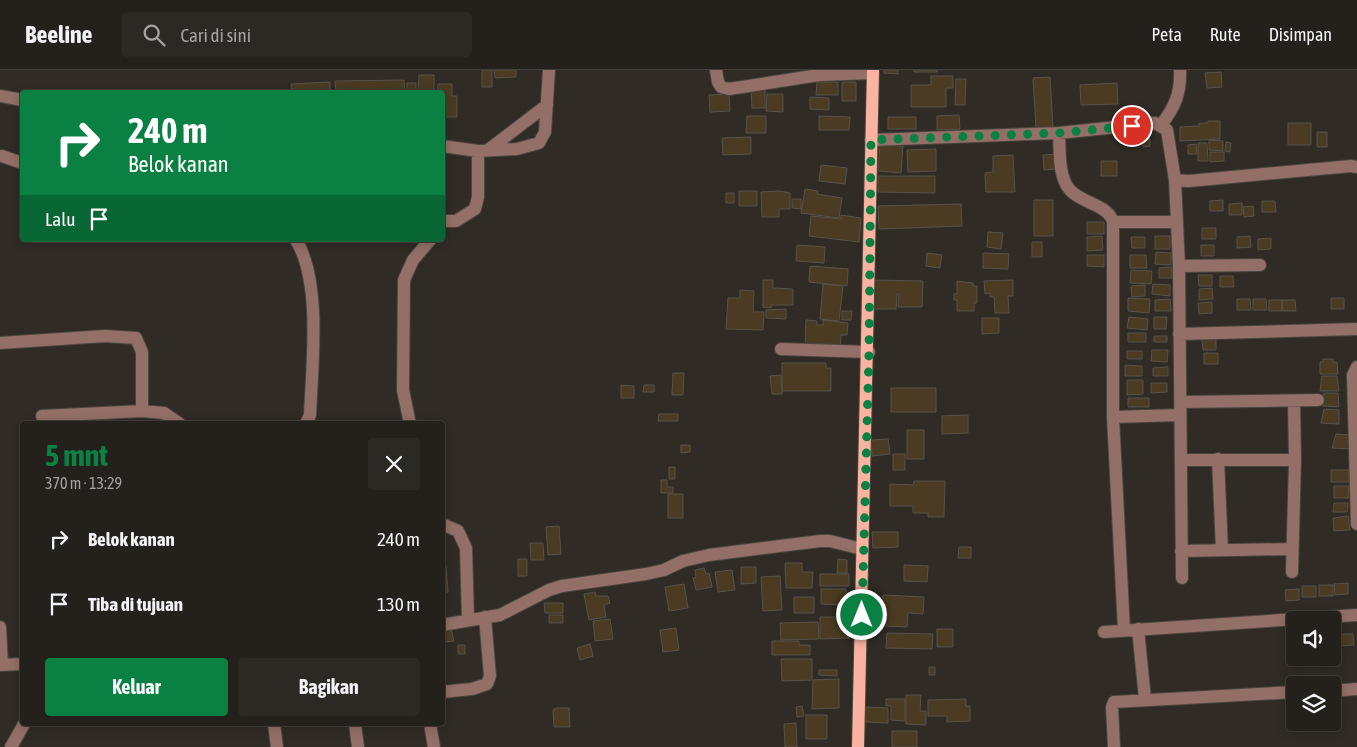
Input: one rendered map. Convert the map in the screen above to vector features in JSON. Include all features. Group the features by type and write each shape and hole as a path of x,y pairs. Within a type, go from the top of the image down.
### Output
{"main road":[{"path":"858,747 862,549 869,352 873,71"}],"street":[{"path":"445,146 483,150 517,149 539,143 545,132 549,70"},
{"path":"716,70 721,88 729,89 819,76 873,71"},
{"path":"1160,125 1177,101 1180,91 1180,70"},
{"path":"0,96 20,100"},
{"path":"445,228 475,209 483,150 547,105"},
{"path":"871,140 1059,133 1155,123 1167,130 1170,137 1176,180 1179,266 1182,578"},
{"path":"1059,133 1063,178 1070,191 1110,214 1113,222 1113,417 1124,630"},
{"path":"2,156 20,162"},
{"path":"1176,180 1189,181 1290,170 1357,167"},
{"path":"445,221 456,221"},
{"path":"1113,222 1177,222"},
{"path":"297,242 303,252 310,281 313,341 310,415 307,421"},
{"path":"409,421 403,390 404,280 413,260 428,242"},
{"path":"1179,266 1260,265"},
{"path":"1179,334 1357,329"},
{"path":"0,343 105,336 136,338 142,352 142,411"},
{"path":"781,349 869,352"},
{"path":"1357,367 1353,375 1357,524"},
{"path":"1113,417 1180,408 1318,400"},
{"path":"1292,572 1291,549 1295,460 1294,402"},
{"path":"42,416 142,411 164,413 176,421"},
{"path":"1218,459 1222,550"},
{"path":"1181,460 1295,460"},
{"path":"445,525 458,531 466,548 468,619"},
{"path":"445,623 506,612 549,590 562,586 646,574 664,570 683,560 709,555 820,541 838,542 862,549"},
{"path":"1182,551 1291,549"},
{"path":"1104,632 1357,615"},
{"path":"445,692 472,689 487,684 490,676 485,617"},
{"path":"0,627 1,664 20,664"},
{"path":"1138,629 1145,699"},
{"path":"1341,690 1357,689"},
{"path":"1114,747 1112,708 1114,702 1286,692"},
{"path":"11,747 23,726"},
{"path":"274,726 277,747"},
{"path":"355,726 358,747"},
{"path":"430,726 434,747"}],"building":[{"path":"482,70 492,70 492,87 482,87"},
{"path":"494,70 516,70 516,77 495,78"},
{"path":"884,70 898,70 898,74 884,73"},
{"path":"914,70 938,70 937,72 914,72"},
{"path":"1221,72 1222,87 1207,88 1205,73"},
{"path":"419,75 434,75 434,90 418,90"},
{"path":"931,76 953,76 953,88 946,88 946,107 911,107 911,85 931,85"},
{"path":"1050,77 1053,127 1036,128 1033,78"},
{"path":"956,79 966,79 965,105 955,105"},
{"path":"404,80 405,90 336,90 335,81"},
{"path":"330,82 330,90 292,90 291,84"},
{"path":"817,82 838,82 838,95 816,95"},
{"path":"842,82 856,82 856,101 842,101"},
{"path":"407,83 416,83 416,90 407,90"},
{"path":"1117,83 1118,104 1081,105 1080,85"},
{"path":"438,84 452,84 452,96 457,96 457,117 445,117 445,90 437,90"},
{"path":"765,86 765,108 752,108 751,87"},
{"path":"729,94 730,111 710,112 709,95"},
{"path":"767,94 783,94 783,112 766,111"},
{"path":"810,97 829,98 829,110 810,109"},
{"path":"959,115 960,129 937,130 937,116"},
{"path":"747,116 766,116 766,133 746,133"},
{"path":"819,116 850,117 849,130 819,130"},
{"path":"888,117 916,117 916,129 888,129"},
{"path":"1208,121 1220,121 1220,139 1180,141 1180,127 1199,126 1199,123 1208,123"},
{"path":"1288,123 1311,123 1311,145 1288,145"},
{"path":"1317,132 1327,132 1327,147 1317,147"},
{"path":"751,137 751,154 723,155 722,138"},
{"path":"1142,140 1150,140 1150,146 1143,147"},
{"path":"1209,140 1223,141 1223,151 1209,150"},
{"path":"1226,142 1231,143 1230,152 1225,151"},
{"path":"1198,143 1207,143 1208,161 1198,161"},
{"path":"1196,144 1197,154 1188,154 1188,145"},
{"path":"880,145 903,146 901,173 878,171"},
{"path":"936,149 936,171 908,172 907,150"},
{"path":"1210,152 1224,152 1224,161 1210,162"},
{"path":"1058,154 1060,169 1044,170 1043,155"},
{"path":"1013,155 1015,192 986,192 985,173 993,172 993,156"},
{"path":"1101,161 1117,161 1117,176 1101,176"},
{"path":"821,165 847,168 845,184 819,181"},
{"path":"878,176 935,176 935,193 878,192"},
{"path":"805,189 818,191 817,194 842,198 839,218 801,213"},
{"path":"739,191 757,191 757,206 739,206"},
{"path":"779,191 790,193 790,209 779,209 779,217 762,217 761,192"},
{"path":"726,193 734,193 734,203 726,203"},
{"path":"792,199 801,199 801,209 792,208"},
{"path":"1034,200 1053,200 1053,236 1034,236"},
{"path":"1223,200 1223,211 1210,211 1210,201"},
{"path":"1262,201 1275,201 1276,212 1262,212"},
{"path":"1242,203 1242,215 1229,215 1229,204"},
{"path":"961,204 962,226 879,229 878,206"},
{"path":"1253,206 1254,216 1244,217 1243,207"},
{"path":"841,215 861,218 859,242 809,236 811,216 841,219"},
{"path":"1087,222 1104,222 1104,234 1087,234"},
{"path":"1202,228 1216,228 1216,239 1202,239"},
{"path":"988,232 1003,233 1001,249 987,247"},
{"path":"1102,236 1103,250 1087,251 1087,237"},
{"path":"1155,236 1170,236 1170,249 1155,249"},
{"path":"1250,236 1251,247 1237,248 1237,237"},
{"path":"1131,237 1145,237 1145,248 1132,248"},
{"path":"1271,238 1271,249 1258,250 1258,239"},
{"path":"1032,242 1042,242 1042,257 1032,257"},
{"path":"797,245 825,247 824,263 796,261"},
{"path":"1201,245 1214,245 1214,256 1201,256"},
{"path":"1156,252 1171,253 1171,265 1155,264"},
{"path":"927,253 942,255 940,268 926,266"},
{"path":"983,253 1009,254 1008,269 983,268"},
{"path":"1087,255 1104,255 1104,267 1087,266"},
{"path":"1130,255 1146,255 1147,268 1130,268"},
{"path":"810,266 848,269 847,286 809,282"},
{"path":"1172,267 1172,278 1159,278 1159,268"},
{"path":"1131,270 1152,271 1151,284 1130,283"},
{"path":"1198,275 1212,275 1212,286 1199,286"},
{"path":"1220,276 1233,276 1234,287 1220,287"},
{"path":"763,280 773,280 773,288 793,289 793,305 771,305 771,308 763,307"},
{"path":"872,280 923,281 922,307 898,307 899,294 897,294 896,309 872,309"},
{"path":"1013,280 1013,296 1008,296 1009,313 995,313 994,297 990,297 990,293 985,294 984,281"},
{"path":"957,281 973,283 973,286 977,286 977,303 974,303 974,311 957,311 957,300 954,300 954,294 957,294"},
{"path":"823,284 843,286 839,321 820,319"},
{"path":"1153,284 1170,285 1170,296 1152,294"},
{"path":"1145,285 1145,296 1132,297 1131,286"},
{"path":"1212,288 1213,299 1199,300 1199,289"},
{"path":"740,290 754,291 753,312 764,312 763,330 726,329 728,298 740,298"},
{"path":"1128,298 1150,299 1149,313 1128,311"},
{"path":"1331,298 1344,298 1344,309 1331,309"},
{"path":"1170,299 1171,311 1155,311 1155,300"},
{"path":"1237,299 1250,299 1251,310 1237,310"},
{"path":"1253,299 1266,299 1267,310 1253,310"},
{"path":"1269,300 1282,300 1282,311 1269,311"},
{"path":"1282,300 1295,300 1296,311 1282,311"},
{"path":"1212,302 1212,313 1199,314 1198,303"},
{"path":"786,309 786,319 766,318 766,310"},
{"path":"842,311 852,311 851,320 842,320"},
{"path":"1129,317 1148,319 1147,330 1127,328"},
{"path":"1154,317 1167,317 1166,329 1154,329"},
{"path":"982,318 999,318 999,333 982,334"},
{"path":"806,320 817,321 817,325 823,325 823,320 848,323 847,335 841,335 840,349 805,347"},
{"path":"1128,333 1146,333 1146,342 1128,342"},
{"path":"1154,336 1167,336 1167,342 1154,342"},
{"path":"1202,339 1216,339 1216,350 1203,350"},
{"path":"1152,350 1168,350 1167,362 1151,361"},
{"path":"1127,351 1142,351 1142,359 1127,359"},
{"path":"1204,353 1218,353 1218,364 1204,364"},
{"path":"1323,359 1333,359 1333,362 1337,362 1338,374 1320,374 1320,362 1323,362"},
{"path":"782,363 826,363 826,368 831,368 831,391 782,391"},
{"path":"1125,365 1142,366 1142,376 1125,376"},
{"path":"1168,367 1168,376 1153,376 1153,368"},
{"path":"673,373 684,373 683,395 672,395"},
{"path":"781,375 782,394 772,394 770,376"},
{"path":"1322,376 1337,376 1339,391 1320,391"},
{"path":"1127,380 1143,380 1143,394 1127,395"},
{"path":"1151,383 1167,383 1167,392 1151,393"},
{"path":"621,385 634,386 634,398 621,398"},
{"path":"644,385 654,385 654,392 643,392"},
{"path":"891,388 936,388 936,412 891,412"},
{"path":"1324,393 1338,393 1339,407 1322,406"},
{"path":"1128,398 1149,398 1149,407 1128,407"},
{"path":"1324,409 1339,410 1339,424 1321,423"},
{"path":"659,414 678,414 678,421 658,421"},
{"path":"968,415 968,433 942,434 942,416"},
{"path":"907,430 924,430 924,459 907,459"},
{"path":"1336,434 1350,435 1351,449 1332,448"},
{"path":"888,439 890,454 872,456 871,440"},
{"path":"681,445 690,445 690,452 681,453"},
{"path":"893,454 905,454 905,470 893,470"},
{"path":"669,467 675,467 675,479 669,479"},
{"path":"1331,470 1349,470 1349,482 1331,482"},
{"path":"661,480 667,480 667,487 673,487 673,493 661,493"},
{"path":"914,481 945,481 944,517 928,517 928,513 913,513 913,506 890,506 890,484 913,485"},
{"path":"1334,486 1349,486 1348,498 1334,498"},
{"path":"668,494 683,494 683,518 668,518"},
{"path":"1334,503 1348,503 1347,512 1333,512"},
{"path":"1348,516 1350,530 1334,531 1333,518"},
{"path":"559,526 561,554 548,555 546,527"},
{"path":"872,532 898,532 898,547 873,548"},
{"path":"530,543 543,543 544,560 531,560"},
{"path":"959,547 971,547 971,558 958,558"},
{"path":"518,559 527,559 527,576 518,576"},
{"path":"838,559 847,560 847,573 837,573"},
{"path":"785,563 802,563 802,572 813,572 812,588 786,588"},
{"path":"904,565 928,566 927,582 904,581"},
{"path":"446,566 448,592 445,592"},
{"path":"741,567 756,567 756,583 741,584"},
{"path":"704,568 706,574 709,573 712,587 696,590 693,578 696,577 695,570"},
{"path":"732,570 735,590 718,592 715,572"},
{"path":"820,574 849,574 849,586 820,586"},
{"path":"780,576 782,610 763,611 761,577"},
{"path":"1348,583 1348,594 1335,595 1334,584"},
{"path":"684,584 688,608 669,611 665,587"},
{"path":"1319,585 1333,585 1333,596 1319,596"},
{"path":"1302,586 1316,586 1316,597 1302,597"},
{"path":"821,589 846,589 846,605 821,604"},
{"path":"1299,589 1299,600 1286,601 1285,590"},
{"path":"595,592 596,596 608,596 610,603 604,605 606,617 589,620 584,594"},
{"path":"883,595 924,597 923,614 908,613 907,627 882,626"},
{"path":"794,597 814,597 814,613 794,613"},
{"path":"544,603 563,603 563,613 545,613"},
{"path":"549,615 563,615 563,623 549,623"},
{"path":"820,617 848,617 849,638 820,639"},
{"path":"610,619 613,639 595,641 593,621"},
{"path":"818,622 819,639 781,640 780,623"},
{"path":"676,628 679,650 663,652 660,630"},
{"path":"451,629 454,641 445,642 445,630"},
{"path":"937,629 953,629 953,647 937,647"},
{"path":"887,633 933,634 932,649 886,648"},
{"path":"1341,634 1353,634 1354,645 1341,646"},
{"path":"772,641 799,641 799,645 810,645 810,655 772,655"},
{"path":"590,644 593,656 580,660 577,648"},
{"path":"458,645 465,645 465,654 458,654"},
{"path":"781,659 812,659 812,680 782,681"},
{"path":"929,667 935,667 935,675 929,675"},
{"path":"819,670 837,670 837,676 819,675"},
{"path":"839,679 839,708 812,709 813,680"},
{"path":"906,695 921,695 920,711 926,711 926,725 906,724"},
{"path":"886,699 905,699 905,721 891,720 891,706 886,706"},
{"path":"966,699 966,706 970,706 970,721 947,722 947,716 928,716 928,700"},
{"path":"802,706 804,716 797,717 796,707"},
{"path":"865,707 888,708 888,723 865,722"},
{"path":"569,708 570,727 554,727 553,710"},
{"path":"806,715 827,715 827,739 806,739"},
{"path":"796,723 797,747 785,747 784,724"},
{"path":"892,731 917,731 917,747 892,747"}],"route":[{"path":"862,615 862,549 872,203 871,140 1059,133 1132,126"}]}
